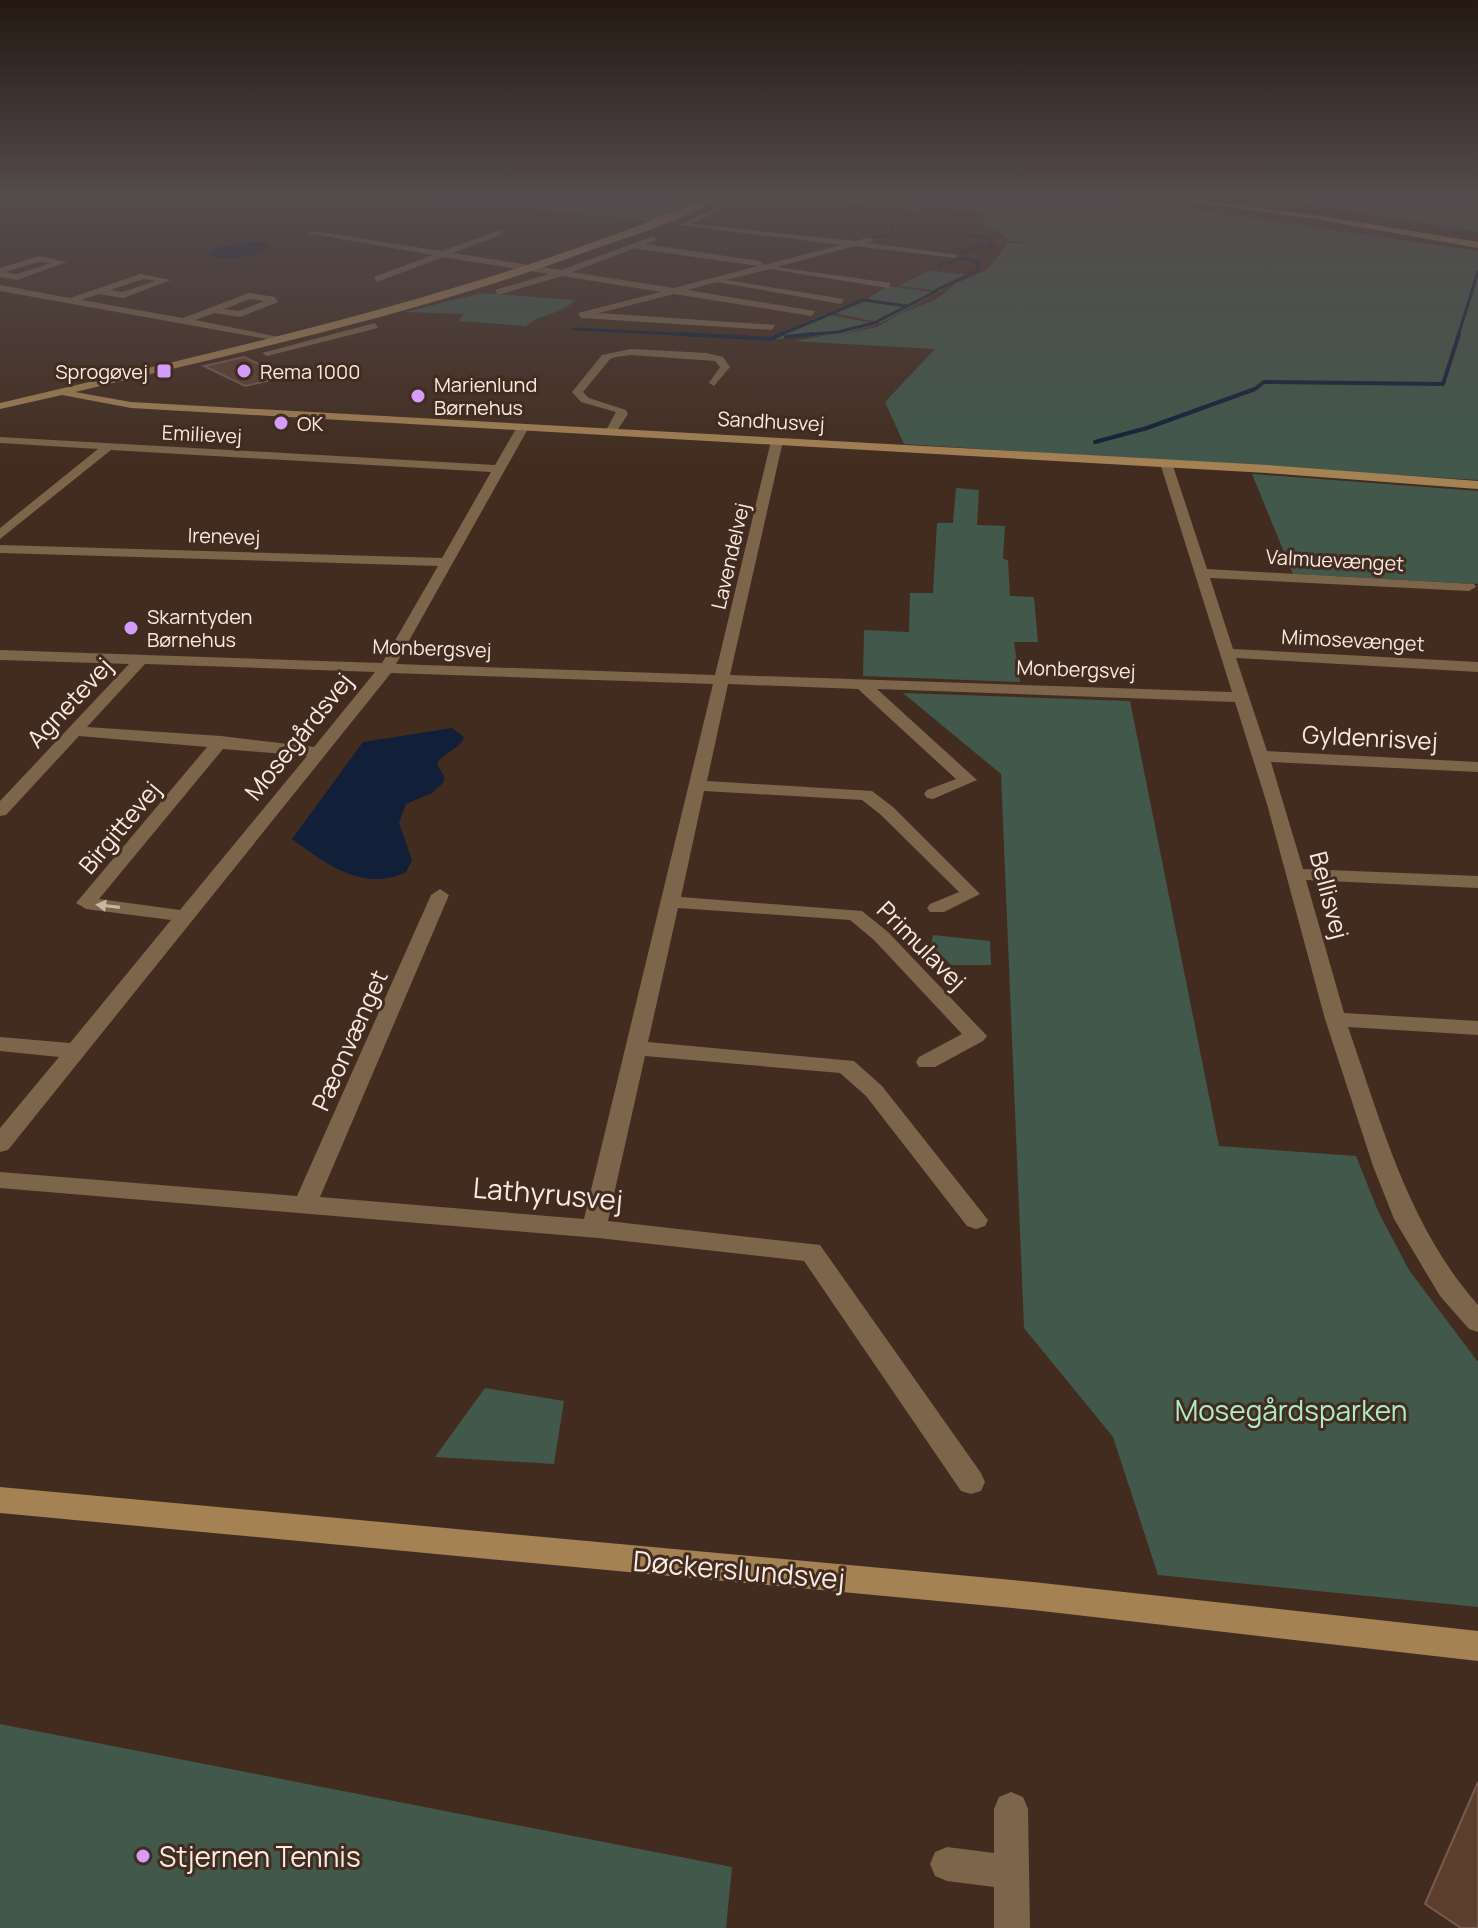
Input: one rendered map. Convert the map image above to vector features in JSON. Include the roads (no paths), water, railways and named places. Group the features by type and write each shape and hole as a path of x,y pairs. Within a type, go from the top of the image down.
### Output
{"street":[{"path":"70,301 111,287"},
{"path":"99,291 123,295 147,287"},
{"path":"0,406 284,339 470,287"},
{"path":"498,292 515,287"},
{"path":"656,287 812,313"},
{"path":"686,287 581,315 772,327"},
{"path":"756,287 841,301"},
{"path":"0,288 284,339"},
{"path":"0,298 19,292"},
{"path":"184,321 249,296 275,300 240,314 214,310"},
{"path":"344,323 361,329"},
{"path":"267,353 375,326"},
{"path":"611,432 622,414 620,410 585,400 577,392 606,357 631,352 707,356 719,359 725,367 715,383"},
{"name":"Sandhusvej","path":"62,391 84,398 131,405 1166,463 1478,485"},
{"name":"Mosegårdsvej","path":"3,1135 386,669 523,427"},
{"name":"Emilievej","path":"0,440 499,469"},
{"name":"Lavendelvej","path":"720,679 777,441"},
{"path":"0,535 109,446"},
{"name":"Bellisvej","path":"1166,463 1297,874 1335,1019 1385,1166 1406,1219 1449,1289 1478,1322"},
{"name":"Irenevej","path":"0,549 447,562"},
{"name":"Valmuevænget","path":"1199,573 1469,587"},
{"name":"Mimosevænget","path":"1227,653 1478,667"},
{"name":"Monbergsvej","path":"0,655 1240,697"},
{"name":"Agnetevej","path":"0,811 140,661"},
{"path":"594,1229 669,902 699,786 720,679"},
{"path":"862,684 968,780 933,794"},
{"path":"75,731 221,741 320,752"},
{"name":"Birgittevej","path":"185,916 86,903 221,741"},
{"name":"Gyldenrisvej","path":"1260,756 1478,767"},
{"name":"Primulavej","path":"699,786 866,795 887,811 971,894 937,908"},
{"path":"1297,874 1478,882"},
{"name":"Pæonvænget","path":"305,1204 440,895"},
{"name":"Primulavej","path":"669,902 855,915 881,936 976,1036 927,1062"},
{"path":"1335,1019 1478,1028"},
{"path":"0,1044 75,1051"},
{"path":"636,1048 846,1066 874,1091 976,1220"},
{"name":"Lathyrusvej","path":"0,1180 594,1229 811,1252 971,1482"},
{"name":"Døckerslundsvej","path":"0,1500 1033,1596 1478,1646"},
{"path":"1011,1809 1012,1928"},
{"path":"947,1864 1011,1872"}],"water":[{"path":"452,728 464,737 437,764 444,782 432,793 406,804 399,823 412,860 406,872 390,878 360,877 331,866 292,839 363,742"}],"waterway":[{"path":"936,290 943,287"},
{"path":"1458,336 1473,287"},
{"path":"876,322 935,292"},
{"path":"832,313 864,300 906,306"},
{"path":"777,336 830,314"},
{"path":"803,335 838,332 874,323"},
{"path":"574,329 698,335"},
{"path":"680,334 698,335"},
{"path":"698,335 771,339 782,334"},
{"path":"803,335 813,334"},
{"path":"1095,442 1147,428 1255,389 1264,382 1443,384 1459,334"},
{"path":"698,335 719,336"},
{"path":"786,337 803,335"},
{"path":"793,336 803,335"}],"place":[{"name":"Sprogøvej","path":"164,371"},
{"name":"Rema 1000","path":"244,371"},
{"name":"Marienlund Børnehus","path":"418,396"},
{"name":"OK","path":"281,423"},
{"name":"Skarntyden Børnehus","path":"131,628"},
{"name":"Stjernen Tennis","path":"143,1856"}],"park label":[{"name":"Mosegårdsparken","path":"1291,1410"}]}
